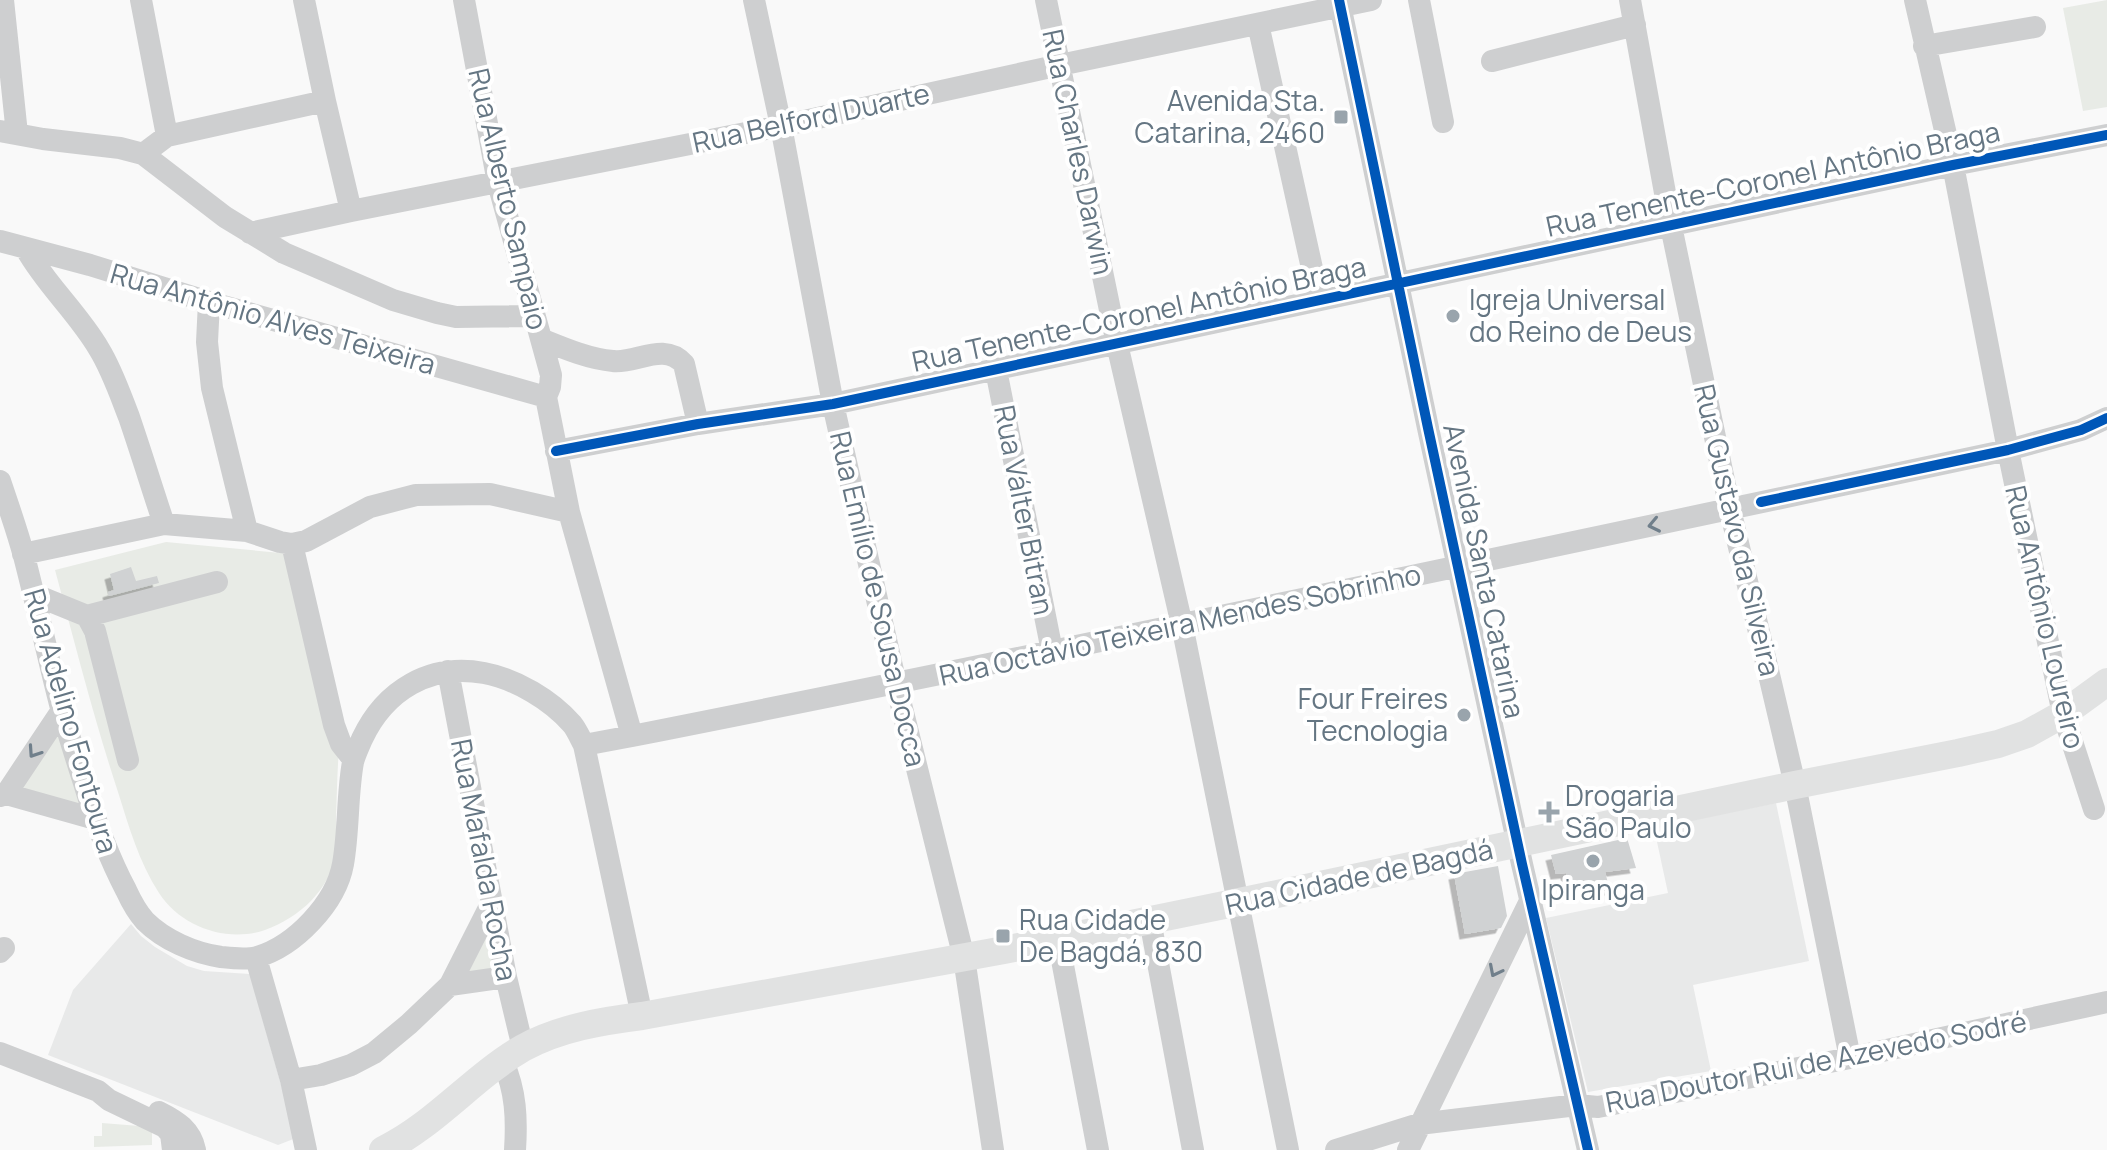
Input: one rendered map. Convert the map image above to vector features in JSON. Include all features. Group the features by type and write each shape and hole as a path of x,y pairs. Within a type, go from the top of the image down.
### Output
{"main road":[{"name":"Rua Cidade de Bagdá","path":"383,1150 406,1137 513,1055 572,1029 964,958 1998,744 2027,734 2063,714 2107,682"}],"street":[{"path":"3,0 8,133 143,154 250,233 298,260 415,308 456,317 534,316"},
{"path":"141,0 167,136"},
{"path":"304,0 351,211"},
{"name":"Rua Alberto Sampaio","path":"464,0 498,183 551,375 546,397 569,512 632,736"},
{"name":"Rua Emílio de Sousa Docca","path":"754,0 833,404 896,684 964,958 993,1150"},
{"name":"Rua Charles Darwin","path":"1046,0 1117,344 1182,625 1288,1150"},
{"name":"Rua Belford Duarte","path":"250,233 781,126 1339,4 1371,0"},
{"path":"1419,0 1443,122"},
{"name":"Rua Gustavo da Silveira","path":"1630,0 1671,226 1730,509 1795,785 1850,1058"},
{"name":"Rua Antônio Loureiro","path":"1915,0 1953,165 2063,714 2094,809"},
{"name":"Avenida Santa Catarina","path":"1339,4 1530,901 1588,1150"},
{"path":"1258,24 1319,300"},
{"path":"1492,61 1635,25"},
{"path":"1924,46 2035,27"},
{"path":"143,154 167,136 325,101"},
{"name":"Rua Tenente-Coronel Antônio Braga","path":"556,451 698,424 833,404 1953,165 2107,135"},
{"name":"Rua Antônio Alves Teixeira","path":"0,241 546,397"},
{"path":"26,249 107,361 164,524"},
{"path":"209,302 207,342 212,388 247,531"},
{"path":"541,339 613,361 656,354 678,358 684,364 698,424"},
{"name":"Rua Válter Bitran","path":"996,370 1052,651"},
{"name":"Rua Octávio Teixeira Mendes Sobrinho","path":"584,745 1459,568 2008,450 2081,430 2107,418"},
{"name":"Rua Adelino Fontoura","path":"0,481 95,819 113,866 134,906 145,920 164,935 202,952 234,958 256,958"},
{"path":"23,554 164,524 247,531 292,544 306,541 370,507 416,495 490,494 569,512"},
{"path":"292,544 334,725 341,744 353,759"},
{"path":"33,594 87,616 217,582"},
{"path":"87,616 95,631 128,760"},
{"path":"306,1150 291,1080 256,958 294,939 322,910 338,883 343,865 353,759 369,726 390,698 422,678 448,671 497,676 535,693 572,724 584,745 642,1016"},
{"name":"Rua Mafalda Rocha","path":"448,671 506,977 513,1055 510,1079 517,1125 515,1150"},
{"path":"62,710 3,795 51,805 95,819"},
{"path":"1408,1150 1530,901"},
{"path":"291,1080 321,1075 351,1065 374,1053 409,1024 450,985 492,902"},
{"path":"1150,920 1193,1150"},
{"path":"1058,939 1098,1150"},
{"path":"611,1020 626,1003 634,976"},
{"path":"450,985 506,977"},
{"name":"Rua Doutor Rui de Azevedo Sodré","path":"1336,1150 1419,1124 1577,1105 1598,1107 1850,1058 2107,1002"},
{"path":"0,1053 98,1091 123,1096 172,1119 183,1126 195,1150"},
{"path":"98,1091 109,1100 165,1127 171,1134 173,1150"}],"shaded area":[{"path":"2107,0 2107,107 2083,111 2063,8"},
{"path":"166,542 302,555 339,750 337,849 327,879 311,901 278,925 250,934 221,933 192,923 168,905 152,881 135,844 109,765 55,570"},
{"path":"67,711 107,839 60,812 10,800"},
{"path":"1776,803 1809,961 1693,985 1711,1071 1588,1092 1546,918 1668,893 1654,828"},
{"path":"490,918 502,971 458,982"},
{"path":"131,924 155,947 187,966 204,971 250,974 296,1138 278,1145 48,1055 73,990"},
{"path":"102,1123 152,1127 152,1145 94,1147 94,1136 102,1136"}],"building":[{"path":"131,567 136,581 157,576 159,583 109,596 108,592 114,590 110,574"},
{"name":"Ipiranga","path":"1627,838 1636,868 1605,872 1610,890 1574,896 1566,873 1556,874 1551,855"},
{"path":"1498,866 1507,916 1501,928 1465,934 1454,874"}],"cycle path":[{"path":"1339,0 1522,864 1588,1150"},
{"path":"556,451 698,424 833,404 1953,165 2107,135"},
{"path":"1761,502 2008,450 2081,430 2107,418"}],"place":[{"name":"Avenida Sta. Catarina, 2460","path":"1341,117"},
{"name":"Igreja Universal do Reino de Deus","path":"1453,316"},
{"name":"Four Freires Tecnologia","path":"1464,715"},
{"name":"Drogaria São Paulo","path":"1549,812"},
{"name":"Ipiranga","path":"1593,861"},
{"name":"Rua Cidade De Bagdá, 830","path":"1003,936"}]}
